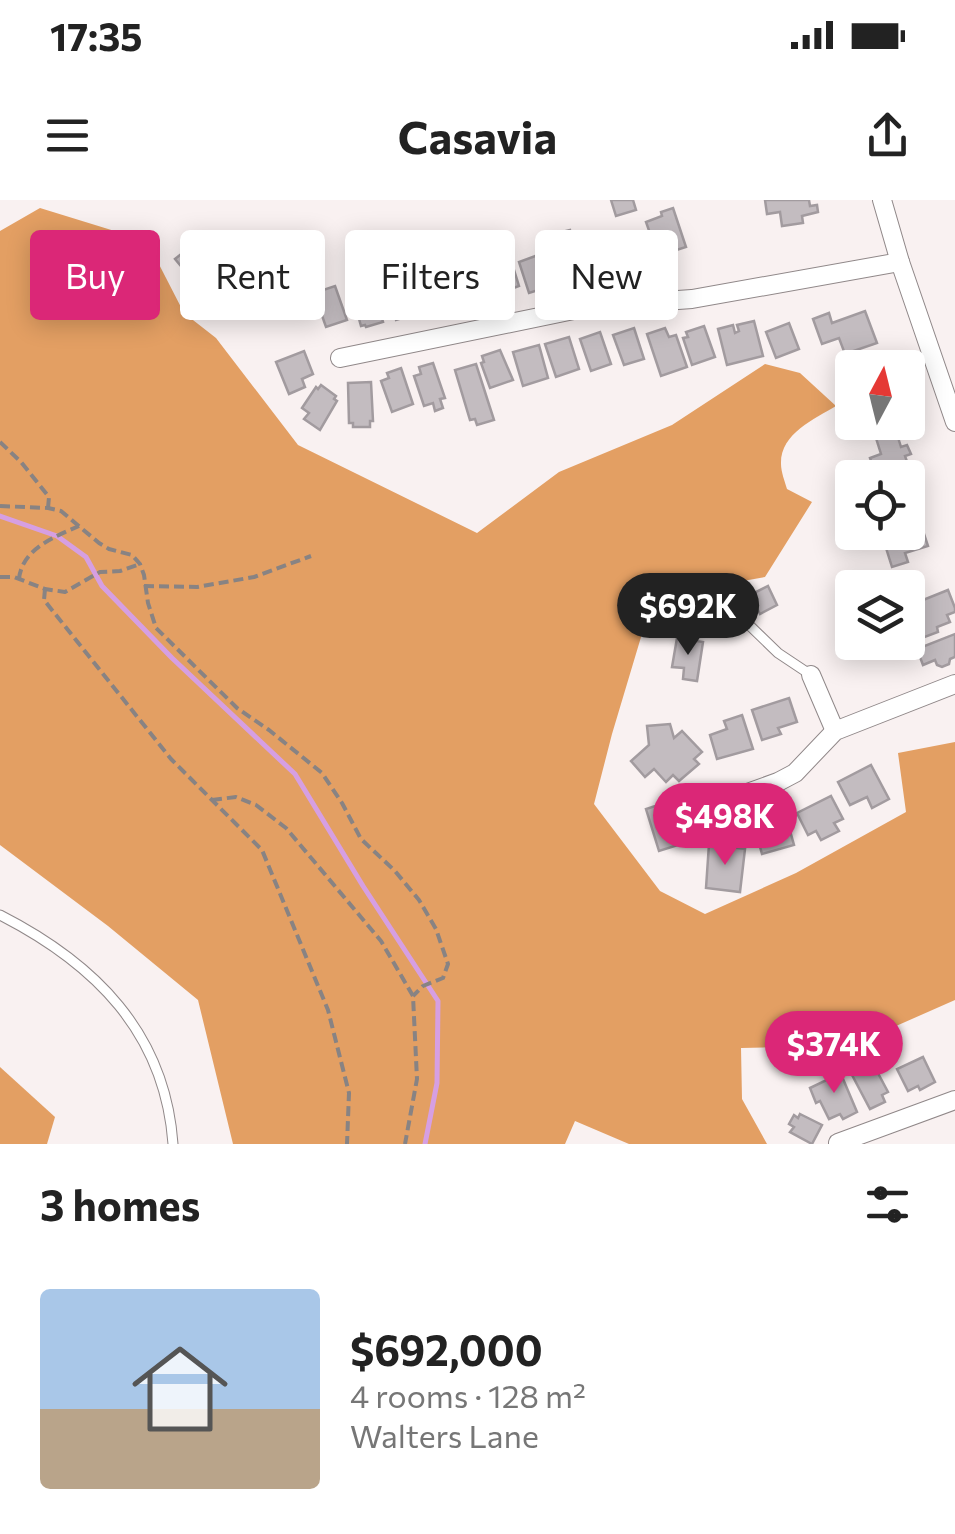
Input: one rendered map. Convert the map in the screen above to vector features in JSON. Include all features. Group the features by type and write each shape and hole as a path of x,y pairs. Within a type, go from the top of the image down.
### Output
{"street":[{"path":"882,200 955,422"},
{"path":"340,358 593,306 692,299 900,262"},
{"path":"811,675 835,731"},
{"path":"714,805 795,773 835,731 955,684"},
{"path":"838,1144 955,1100"}],"lane":[{"path":"703,628 731,618 746,622 778,653 811,675"},
{"path":"0,914 73,959 118,1004 158,1075 173,1144"}],"path":[{"path":"0,442 49,497 48,508"},
{"path":"0,506 61,511 98,543 132,555 140,564 156,628 237,708 322,774 361,839 396,870 439,939 448,964 442,978 423,986 413,996"},
{"path":"19,579 20,567 30,555 45,542 80,526"},
{"path":"144,586 197,588 254,577 310,556"},
{"path":"0,577 65,592 100,572 140,564"},
{"path":"45,589 44,600 66,630 172,759 262,850 328,1010 349,1093 348,1144"},
{"path":"212,800 236,797 256,804 286,828 381,941 413,996 417,1079 404,1144"}],"shaded area":[{"path":"40,208 111,230 30,230 30,320 160,320 160,266 180,305 180,320 193,320 216,338 298,445 477,533 559,472 672,425 765,364 800,373 835,405 792,436 782,453 787,489 812,502 765,577 653,597 594,804 660,891 705,914 796,873 906,812 898,753 955,742 955,1000 853,1045 741,1048 742,1099 767,1144 629,1144 575,1121 565,1144 233,1144 198,1000 0,845 0,231"},
{"path":"0,1067 55,1117 47,1144 0,1144"}],"building":[{"path":"611,200 633,200 636,210 616,216"},
{"path":"765,200 809,200 810,206 817,205 818,212 802,216 803,223 782,226 780,212 767,214"},
{"path":"673,208 686,247 678,250 678,230 649,230 646,222 662,216 661,212"},
{"path":"535,256 535,291 529,293 519,262"},
{"path":"335,286 347,320 326,327 325,289"},
{"path":"865,311 877,343 857,350 844,350 839,338 822,344 813,319 829,313 832,323"},
{"path":"359,320 383,322 366,327"},
{"path":"754,321 763,356 727,365 718,329 733,325 735,333 739,331 737,325"},
{"path":"789,323 799,349 776,358 766,332"},
{"path":"704,326 715,357 692,365 683,338 688,337 686,332"},
{"path":"634,328 644,359 624,365 613,335"},
{"path":"665,328 669,337 676,335 687,367 661,376 647,334"},
{"path":"600,332 611,364 591,371 580,339"},
{"path":"569,337 579,369 556,377 545,344"},
{"path":"539,345 548,378 523,386 513,352"},
{"path":"500,350 513,380 490,388 482,356"},
{"path":"304,351 313,374 302,379 305,387 289,394 276,362"},
{"path":"433,363 445,398 440,399 443,408 435,411 433,403 424,406 414,376 421,374 419,367"},
{"path":"476,364 494,420 477,425 475,419 470,420 455,370"},
{"path":"401,368 413,404 392,412 381,381 389,378 387,373"},
{"path":"371,382 373,421 370,427 353,427 349,423 348,383"},
{"path":"321,385 337,401 320,430 304,419 309,413 302,408"},
{"path":"877,440 899,440 911,454 905,456 906,460 871,460 881,454"},
{"path":"887,550 915,550 905,553 908,562 892,567"},
{"path":"768,586 777,605 760,614 750,595"},
{"path":"948,590 955,612 947,615 950,622 937,627 938,632 925,637 925,599"},
{"path":"955,634 955,657 942,667 935,660 923,665 925,646"},
{"path":"677,638 703,642 697,681 683,679 684,668 672,667"},
{"path":"789,698 797,722 778,728 781,734 762,740 752,710"},
{"path":"742,715 753,749 717,759 710,735 727,729 724,721"},
{"path":"670,724 674,738 682,731 702,752 694,759 699,764 679,781 673,775 666,782 654,769 645,777 631,761 649,745 647,726"},
{"path":"871,765 889,799 872,808 867,797 850,805 838,782"},
{"path":"831,796 843,819 834,823 839,831 821,840 816,831 808,835 797,813"},
{"path":"676,799 681,815 686,814 691,841 659,851 646,809"},
{"path":"787,820 794,845 762,854 755,829"},
{"path":"709,844 745,849 740,892 706,888"},
{"path":"923,1057 935,1082 908,1091 897,1069"},
{"path":"872,1062 888,1092 882,1095 885,1102 870,1109 851,1073"},
{"path":"838,1067 857,1112 843,1119 840,1114 829,1119 810,1088 829,1079 826,1073"},
{"path":"800,1114 822,1125 812,1144 790,1132 794,1115 798,1118"}],"waterway":[{"path":"0,516 57,536 86,557 102,586 295,774 438,1001 437,1083 425,1144"}]}
